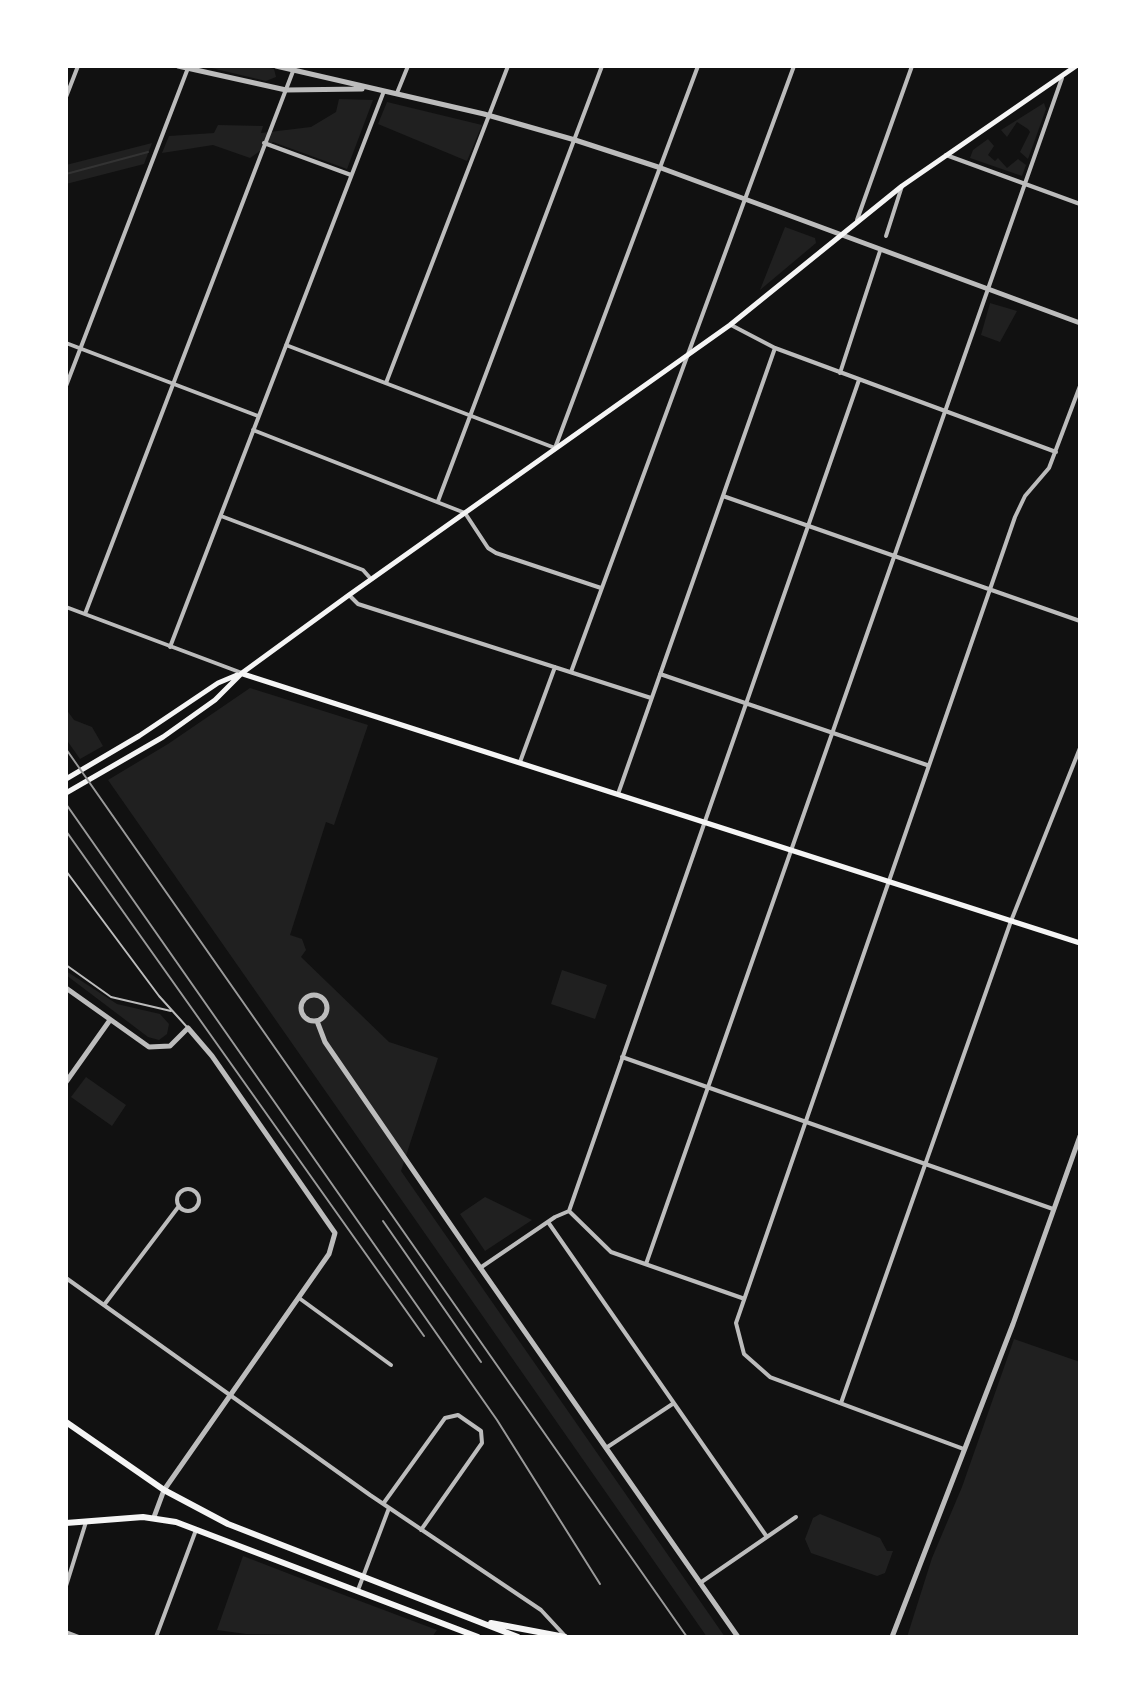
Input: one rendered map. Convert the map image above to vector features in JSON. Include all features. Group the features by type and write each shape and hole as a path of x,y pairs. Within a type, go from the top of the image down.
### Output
{"highway":[{"path":"66,1422 164,1490 228,1524 518,1637"},
{"path":"66,1523 154,1517 196,1528 478,1637"},
{"path":"468,1617 566,1637"}],"main road":[{"path":"66,793 163,737 215,700 242,673 349,595 730,325 902,186 1076,66"},
{"path":"66,779 139,736 218,683 242,673 1080,943"}],"street":[{"path":"66,97 78,66"},
{"path":"178,66 286,90 367,89 397,93 490,115 661,168 1080,323"},
{"path":"276,66 295,68 367,89"},
{"path":"397,93 408,66"},
{"path":"386,383 508,66"},
{"path":"438,501 602,66"},
{"path":"286,345 555,448 698,66"},
{"path":"571,672 794,66"},
{"path":"857,220 912,66"},
{"path":"66,386 188,67"},
{"path":"85,614 295,68"},
{"path":"646,1264 892,555 1063,75"},
{"path":"170,647 384,91"},
{"path":"264,143 351,175"},
{"path":"946,155 1080,204"},
{"path":"886,236 902,186"},
{"path":"840,373 880,251"},
{"path":"730,325 775,348 1056,452"},
{"path":"66,343 258,416"},
{"path":"618,794 775,348"},
{"path":"571,1214 744,703 859,380"},
{"path":"964,1449 770,1377 750,1362 736,1334 742,1298 1019,506 1056,452 1080,386"},
{"path":"253,430 465,513 490,550 602,589"},
{"path":"723,496 1080,621"},
{"path":"221,516 363,570 371,579"},
{"path":"349,595 358,604 651,698"},
{"path":"66,607 242,673"},
{"path":"520,762 555,667"},
{"path":"660,674 927,765"},
{"path":"841,1403 1011,921 1080,748"},
{"path":"66,988 154,1048 170,1046 188,1028 212,1056 334,1230 331,1251 164,1490 154,1517"},
{"path":"312,995 324,999 327,1008 324,1016 317,1021 308,1020 301,1010 305,999 312,995"},
{"path":"66,1082 110,1020"},
{"path":"317,1021 325,1042 738,1637"},
{"path":"622,1057 1054,1209"},
{"path":"892,1637 1077,1153 1080,1136"},
{"path":"104,1305 179,1206 180,1192 191,1189 197,1194 199,1201 194,1209 184,1210 179,1206"},
{"path":"480,1268 548,1222 571,1214"},
{"path":"571,1214 606,1248 742,1298"},
{"path":"548,1222 767,1537"},
{"path":"66,1278 383,1504 541,1610 566,1637"},
{"path":"299,1298 391,1365"},
{"path":"606,1448 674,1403"},
{"path":"383,1504 445,1418 458,1415 481,1431 482,1443 421,1530"},
{"path":"358,1590 389,1508"},
{"path":"700,1583 796,1517"},
{"path":"66,1586 86,1522"},
{"path":"156,1637 196,1528"},
{"path":"66,1632 79,1637"}],"lane":[{"path":"66,871 188,1028"},
{"path":"66,965 111,997 172,1011"}],"shaded area":[{"path":"203,66 261,66 274,69 276,77 266,81"},
{"path":"339,99 373,100 347,169 273,142 250,158 213,145 162,153 169,136 214,133 218,125 263,126 261,133 311,127 336,112"},
{"path":"387,102 482,125 467,161 378,124"},
{"path":"1044,103 1046,109 1028,159 1020,152 1030,132 1028,129 1017,122 1007,137 1001,130"},
{"path":"988,139 994,146 988,155 995,161 998,158 1007,168 1018,159 1026,165 1022,176 970,158 973,150"},
{"path":"152,143 144,164 66,184 66,165"},
{"path":"785,227 815,238 816,243 760,290"},
{"path":"990,303 1017,311 1000,342 981,335"},
{"path":"250,688 368,725 334,825 326,822 290,935 302,939 306,950 301,957 389,1042 438,1058 401,1171 725,1637 707,1637 108,780 168,744"},
{"path":"66,709 74,720 92,727 103,746 80,759 66,739"},
{"path":"562,970 607,985 595,1019 551,1004"},
{"path":"66,971 117,1004 160,1014 169,1024 167,1034 159,1040 148,1037 66,975"},
{"path":"86,1077 126,1105 112,1126 71,1097"},
{"path":"485,1197 532,1220 485,1251 460,1214"},
{"path":"1014,1339 1080,1362 1080,1637 907,1637 932,1558 962,1487"},
{"path":"820,1514 880,1538 887,1551 893,1551 885,1573 877,1576 811,1553 805,1539 813,1518"},
{"path":"243,1556 437,1630 432,1637 246,1634 217,1630"}],"waterway":[{"path":"66,174 148,152"}],"railway":[{"path":"66,749 687,1637"},
{"path":"66,804 497,1420 600,1584"},
{"path":"66,831 424,1336"},
{"path":"383,1221 481,1362"}]}
